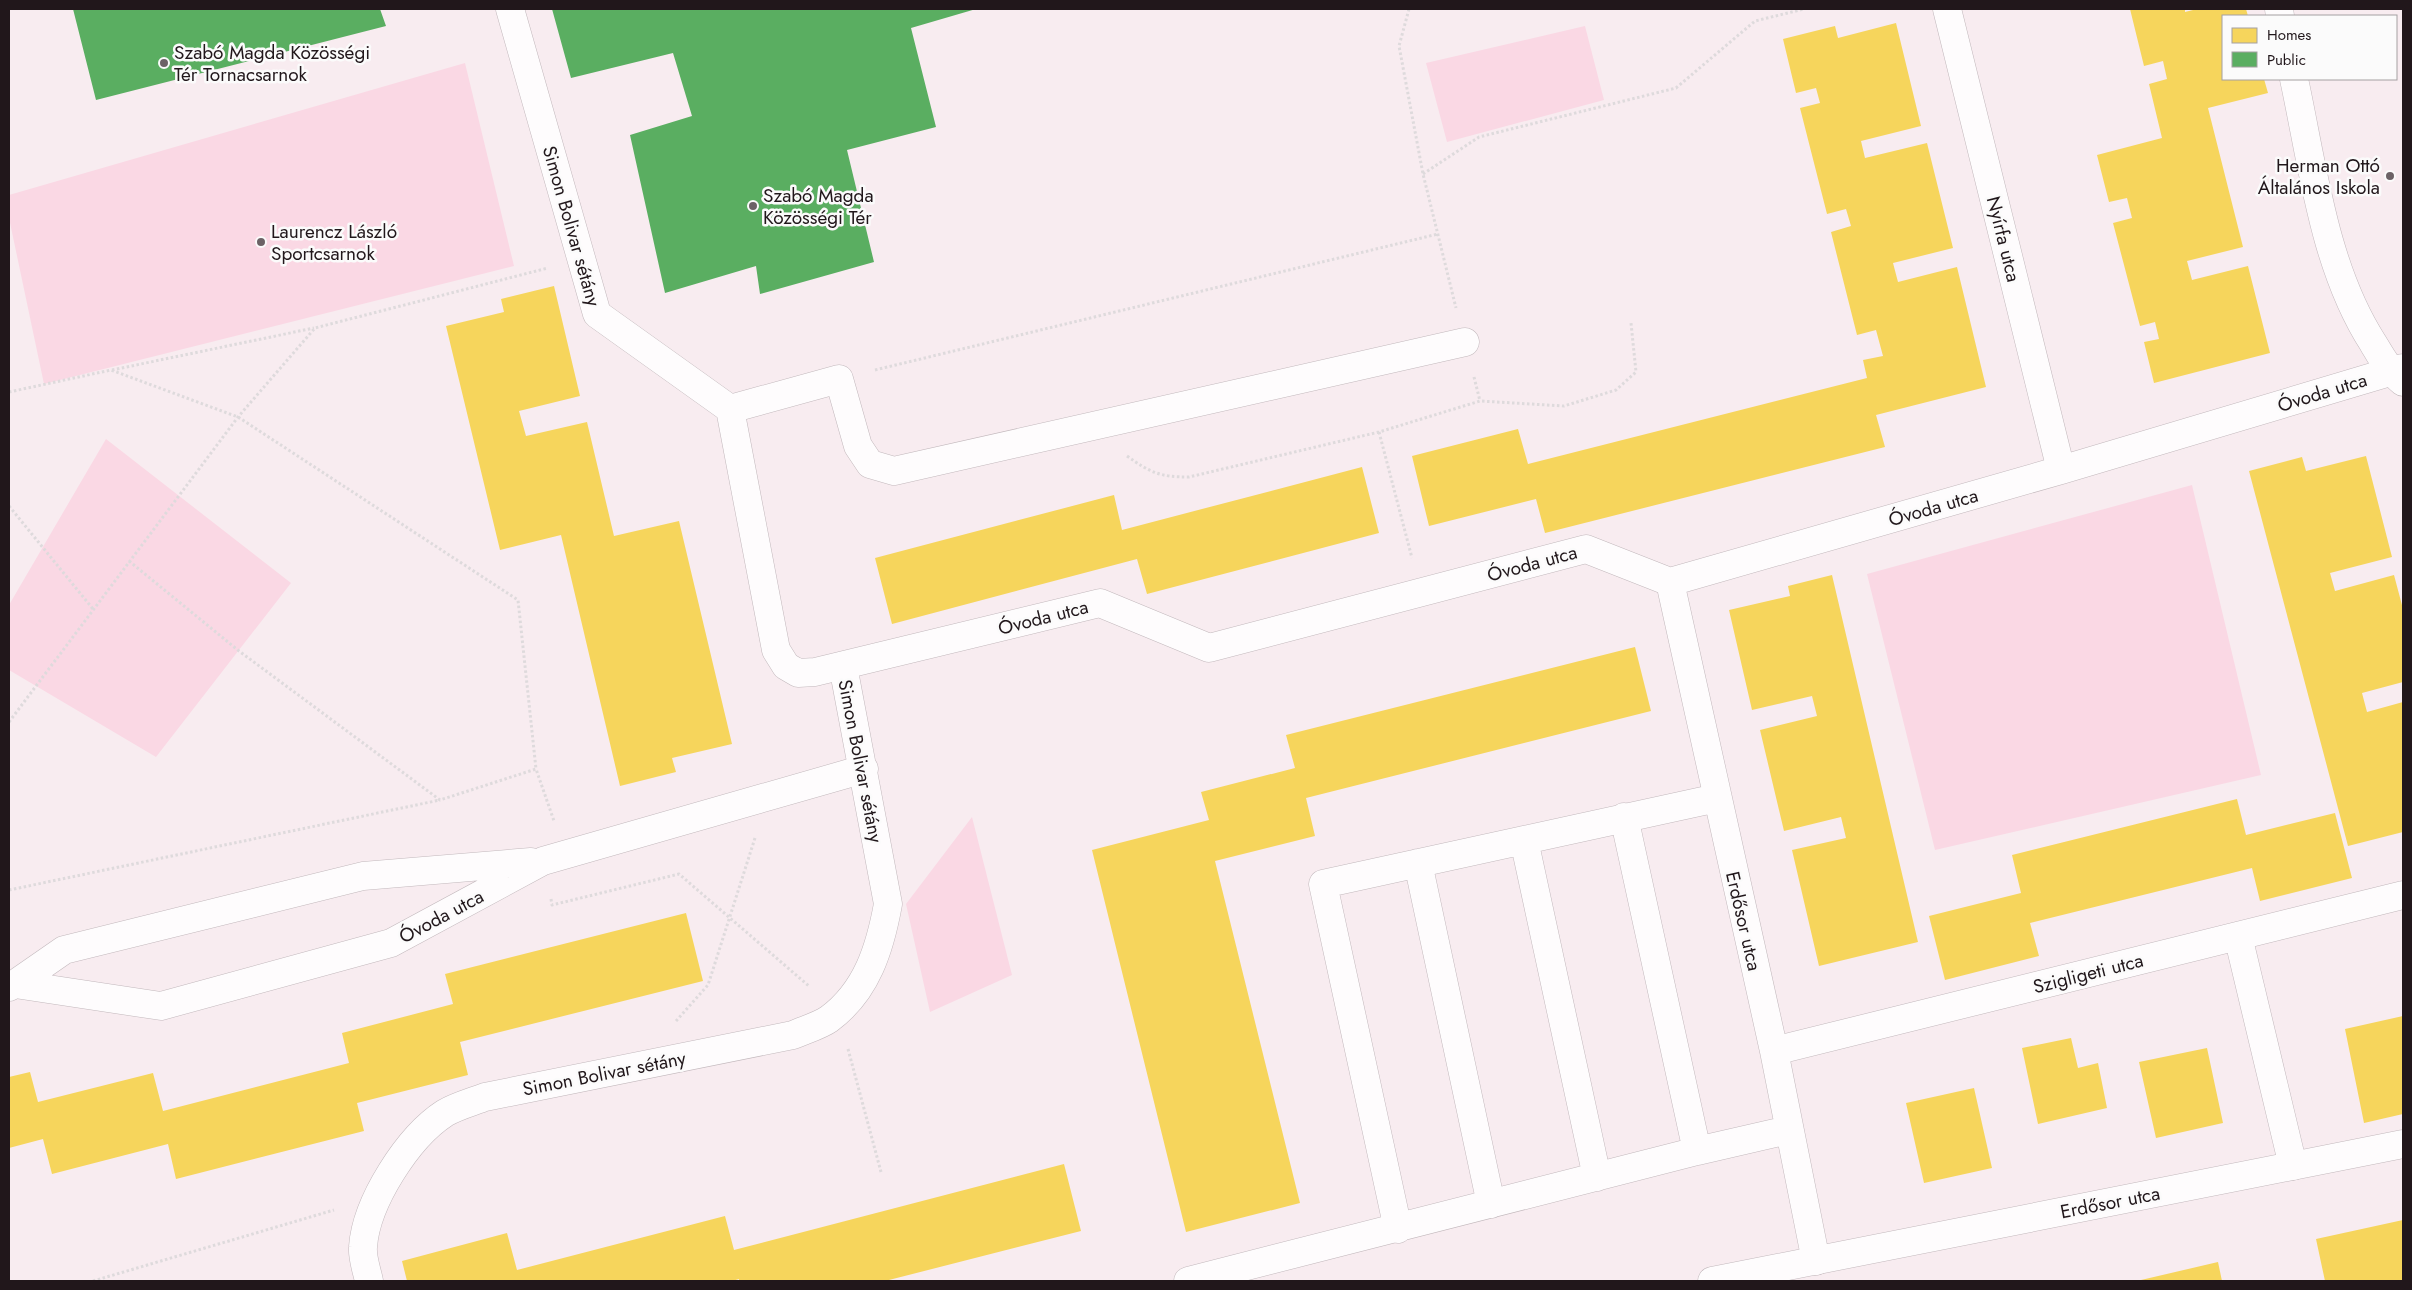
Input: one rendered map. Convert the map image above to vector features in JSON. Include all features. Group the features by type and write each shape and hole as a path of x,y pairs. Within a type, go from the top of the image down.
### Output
{"street":[{"name":"Simon Bolivar sétány","path":"369,1281 363,1248 371,1211 391,1174 416,1137 446,1112 484,1097 793,1034 828,1019 859,990 880,943 888,904 843,666 798,673 786,666 776,650 730,408 597,314 510,9"},
{"name":"Nyírfa utca","path":"1947,9 2061,470"},
{"path":"2294,80 2331,250 2356,317 2399,374"},
{"path":"730,408 839,379 858,446 870,464 894,471 1465,342"},
{"name":"Óvoda utca","path":"843,666 1100,603 1209,648 1586,548 1670,582 2399,374"},
{"name":"Erdősor utca","path":"1670,582 1716,798 1774,1051 1788,1130 1816,1261"},
{"name":"Óvoda utca","path":"12,986 161,1006 391,943 554,858 864,769"},
{"path":"1398,1229 1323,884 1716,798"},
{"path":"1624,817 1697,1151"},
{"path":"1524,840 1597,1177"},
{"path":"12,986 64,950 362,876 554,858"},
{"path":"1418,863 1491,1204"},
{"name":"Szigligeti utca","path":"1774,1051 2403,895"},
{"path":"2238,936 2293,1166"},
{"path":"1188,1281 1398,1229 1697,1151 1788,1130"},
{"name":"Erdősor utca","path":"1712,1281 2403,1144"}],"path":[{"path":"1409,9 1399,46 1423,174 1480,401"},
{"path":"1423,174 1479,137 1676,88 1755,21 1804,9"},
{"path":"839,379 1438,234"},
{"path":"9,392 315,328 581,259"},
{"path":"1085,428 1145,469 1166,477 1189,477 1379,432 1480,401 1564,406 1616,390 1636,372 1631,322"},
{"path":"9,722 238,417 315,328"},
{"path":"111,370 238,417 518,600 536,769 554,858 552,906 679,874 838,1011 881,1172"},
{"path":"1379,432 1421,592"},
{"path":"9,506 93,609"},
{"path":"130,561 239,651 440,800"},
{"path":"9,890 440,800 536,769"},
{"path":"675,1022 708,985 768,797"},
{"path":"93,1281 379,1197"}],"shaded area":[{"path":"1585,26 1604,100 1447,142 1426,63"},
{"name":"Laurencz László Sportcsarnok","path":"465,63 514,266 44,384 9,218 9,195"},
{"path":"106,439 291,583 156,757 9,670 9,605"},
{"path":"2192,485 2261,775 1935,850 1867,574"},
{"path":"972,817 1012,975 930,1012 906,904"}],"building: Homes":[{"path":"2130,9 2185,9 2185,12 2197,9 2246,9 2248,15 2222,15 2222,80 2264,80 2268,93 2208,108 2243,247 2187,261 2192,280 2248,266 2270,353 2154,383 2144,342 2159,339 2155,322 2140,326 2113,223 2132,218 2127,198 2109,202 2097,155 2162,138 2149,84 2167,79 2163,61 2144,66"},
{"path":"1896,23 1921,126 1861,141 1865,158 1927,143 1953,248 1893,263 1898,282 1957,267 1986,387 1876,415 1885,447 1545,533 1536,499 1429,526 1412,456 1518,429 1528,464 1867,378 1863,360 1883,356 1876,330 1857,335 1831,232 1851,226 1846,209 1827,214 1800,108 1820,103 1816,88 1796,93 1783,39 1835,26 1838,38"},
{"path":"554,286 580,396 519,411 526,436 587,422 614,536 679,521 732,744 672,758 676,772 620,786 561,535 500,550 446,326 504,312 501,299"},
{"path":"2366,456 2392,557 2330,573 2335,591 2394,575 2403,609 2403,682 2362,693 2367,712 2403,702 2403,832 2348,846 2249,471 2302,457 2306,471"},
{"path":"1362,467 1379,533 1147,594 1137,559 892,624 875,558 1114,495 1122,530"},
{"path":"1832,575 1918,942 1819,966 1792,850 1846,838 1841,817 1784,831 1760,730 1817,716 1812,696 1752,710 1729,610 1790,596 1788,586"},
{"path":"1635,647 1651,711 1306,798 1315,836 1215,861 1300,1203 1186,1232 1092,850 1209,820 1201,792 1295,768 1286,735"},
{"path":"2237,799 2246,835 2335,813 2352,878 2260,901 2252,868 2030,923 2039,956 1945,980 1929,916 2021,893 2012,855"},
{"path":"686,913 703,981 460,1042 468,1075 357,1103 364,1131 176,1179 168,1144 52,1174 43,1139 9,1148 9,1077 30,1072 38,1102 153,1073 163,1111 349,1063 342,1033 453,1004 445,974"},
{"path":"2403,1016 2403,1114 2364,1123 2345,1029"},
{"path":"2071,1038 2078,1068 2098,1063 2107,1108 2038,1124 2022,1048"},
{"path":"2207,1048 2223,1123 2156,1138 2139,1062"},
{"path":"1974,1088 1992,1168 1924,1183 1906,1103"},
{"path":"1064,1164 1081,1231 885,1281 739,1281 739,1279 732,1281 407,1281 402,1261 507,1233 517,1270 725,1216 734,1250"},
{"path":"2403,1220 2403,1281 2325,1281 2316,1239"},
{"path":"2218,1262 2222,1281 2141,1281 2141,1280"}],"building: Public":[{"name":"Szabó Magda Közösségi Tér Tornacsarnok","path":"73,9 380,9 386,26 96,100"},
{"name":"Szabó Magda Közösségi Tér","path":"552,9 976,9 911,28 936,127 847,150 874,262 760,294 756,266 665,293 630,135 692,116 673,53 571,78"}],"place":[{"name":"Szabó Magda Közösségi Tér Tornacsarnok","path":"164,63"},
{"name":"Herman Ottó Általános Iskola","path":"2390,176"},
{"name":"Szabó Magda Közösségi Tér","path":"753,206"},
{"name":"Laurencz László Sportcsarnok","path":"261,242"}]}
